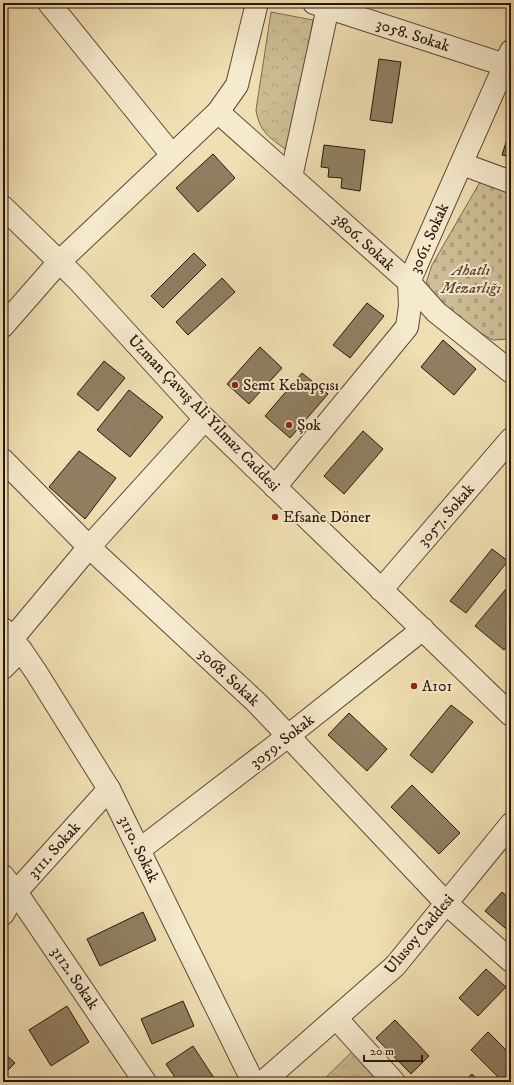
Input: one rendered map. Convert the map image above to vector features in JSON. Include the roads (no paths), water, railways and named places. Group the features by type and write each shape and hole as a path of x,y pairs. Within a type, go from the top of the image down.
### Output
{"street":[{"path":"49,3 172,155"},
{"path":"3,326 59,262 218,112 237,85 257,3"},
{"path":"291,177 321,5"},
{"name":"3058. Sokak","path":"321,5 509,61"},
{"name":"3061. Sokak","path":"275,487 407,327 410,306 409,282 509,61"},
{"name":"3806. Sokak","path":"218,112 409,282 436,312 511,372"},
{"path":"462,164 511,182"},
{"name":"Uzman Çavuş Ali Yılmaz Caddesi","path":"3,207 59,262 205,419 511,715"},
{"path":"3,668 12,640 89,547 205,419"},
{"name":"3057. Sokak","path":"381,590 511,439"},
{"name":"3068. Sokak","path":"3,460 89,547 257,703 446,903 511,961"},
{"name":"3059. Sokak","path":"139,850 288,736 423,629"},
{"name":"3110. Sokak","path":"12,640 109,789 253,1082"},
{"name":"3111. Sokak","path":"3,914 10,884 109,789"},
{"name":"Ulusoy Caddesi","path":"263,1082 395,966 511,824"},
{"name":"3112. Sokak","path":"10,884 145,1082"},
{"path":"336,1018 394,1082"}],"place":[{"name":"Semt Kebapçısı","path":"235,385"},
{"name":"Şok","path":"289,425"},
{"name":"Efsane Döner","path":"275,517"},
{"name":"A101","path":"414,686"}],"park label":[{"name":"Ahatlı Mezarlığı","path":"471,279"}]}
